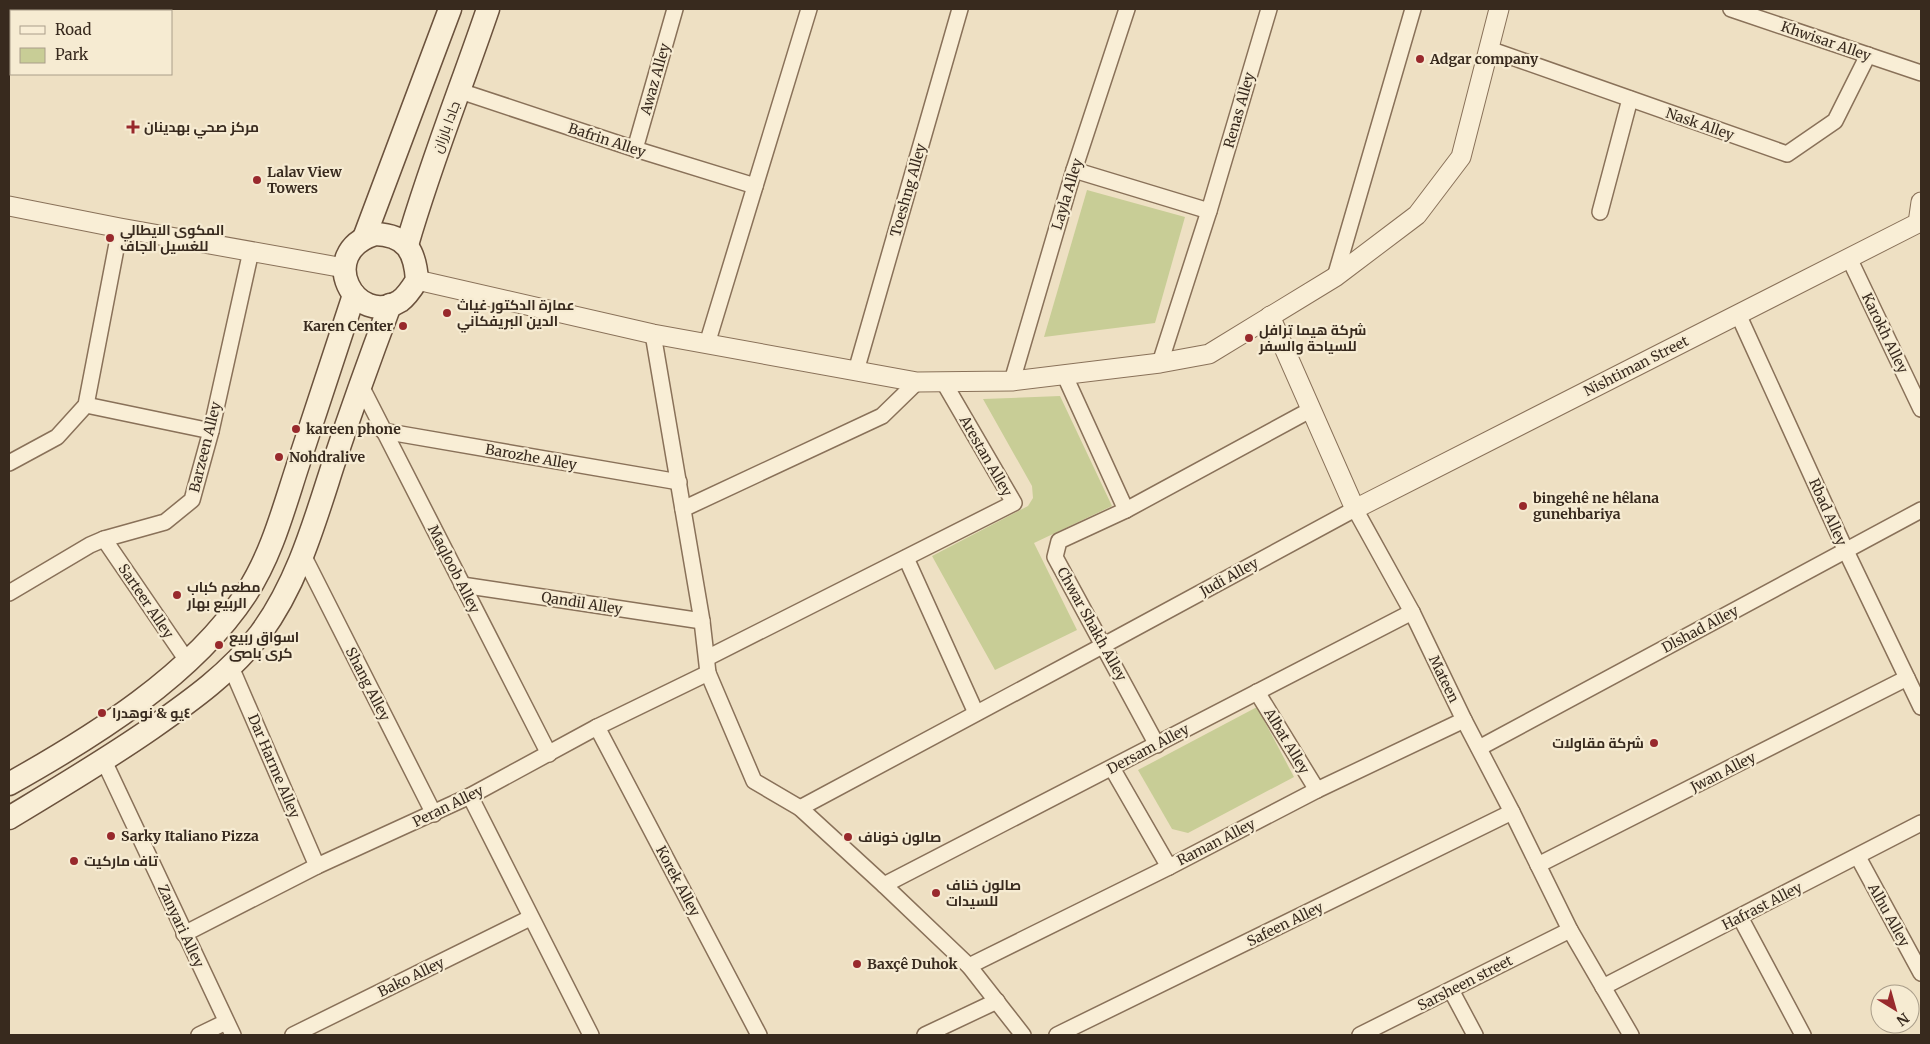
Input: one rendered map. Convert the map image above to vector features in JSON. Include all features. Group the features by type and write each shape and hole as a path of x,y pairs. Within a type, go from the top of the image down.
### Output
{"main road":[{"path":"364,238 450,9"},
{"name":"جادا بارزان","path":"407,245 425,184 488,9"},
{"path":"376,234 387,234 398,238 407,245 413,254 416,264 417,280 408,294 400,301 390,305 371,305 354,295 345,278 344,268 350,250 364,238 376,234"},
{"path":"9,784 101,728 152,690 188,662 230,618 262,566 274,538 354,295"},
{"path":"9,818 104,761 203,692 231,667 251,645 284,596 303,555 360,384 390,305"}],"street":[{"name":"Awaz Alley","path":"635,149 675,9"},
{"path":"708,344 809,9"},
{"name":"Toeshng Alley","path":"856,371 960,9"},
{"name":"Layla Alley","path":"1012,381 1074,170 1127,9"},
{"name":"Renas Alley","path":"1160,363 1209,211 1269,9"},
{"path":"1335,277 1413,9"},
{"path":"417,280 653,334 917,382 1012,381 1160,363 1209,354 1335,277 1417,215 1461,157 1499,9"},
{"name":"Khwisar Alley","path":"1731,9 1921,73"},
{"name":"Nask Alley","path":"1489,49 1787,154 1835,121 1868,55"},
{"name":"Bafrin Alley","path":"460,91 635,149 755,186"},
{"path":"1600,212 1630,99"},
{"path":"1074,170 1209,211"},
{"path":"1919,227 1921,202"},
{"path":"9,206 344,268"},
{"name":"Nishtiman Street","path":"1354,509 1849,258 1919,227"},
{"path":"12,459 57,437 86,405 120,228"},
{"name":"Barzeen Alley","path":"9,593 90,545 104,539 165,522 192,500 211,431 250,251"},
{"name":"Karokh Alley","path":"1849,258 1921,409"},
{"name":"Rbad Alley","path":"1738,314 1846,551 1921,708"},
{"name":"Mateen","path":"1270,316 1354,509 1412,612 1570,930 1630,1035"},
{"path":"653,334 702,621 707,665 754,781 800,808 884,885 969,966 1023,1035"},
{"path":"1064,374 1126,510 1312,409"},
{"path":"683,509 882,416 917,382"},
{"name":"Arestan Alley","path":"707,665 906,558 1014,503 943,382"},
{"name":"Maqloob Alley","path":"360,384 549,754"},
{"path":"86,405 211,431"},
{"name":"Barozhe Alley","path":"383,432 678,482"},
{"name":"Judi Alley","path":"800,808 1354,509"},
{"name":"Chwar Shakh Alley","path":"1126,510 1058,541 1055,557 1157,745"},
{"name":"Dlshad Alley","path":"1479,748 1921,510"},
{"name":"Sarteer Alley","path":"104,539 188,662"},
{"name":"Shang Alley","path":"303,555 434,814"},
{"path":"906,558 976,713"},
{"name":"Qandil Alley","path":"462,585 702,621"},
{"name":"Dersam Alley","path":"884,885 1412,612"},
{"name":"Peran Alley","path":"184,934 317,866 470,796 707,665"},
{"name":"Dar Harme Alley","path":"231,667 317,866"},
{"name":"Jwan Alley","path":"1538,865 1907,678"},
{"name":"Albat Alley","path":"1257,692 1317,790"},
{"name":"Raman Alley","path":"969,966 1317,790 1464,720"},
{"name":"Korek Alley","path":"597,727 759,1035"},
{"name":"Zanyari Alley","path":"104,761 230,1029"},
{"path":"1112,768 1168,867"},
{"path":"470,796 530,918 591,1035"},
{"name":"Safeen Alley","path":"1057,1035 1512,812"},
{"name":"Hafrast Alley","path":"1603,987 1921,823"},
{"name":"Alhu Alley","path":"1858,857 1921,972"},
{"path":"1740,917 1803,1035"},
{"name":"Bako Alley","path":"293,1035 530,918"},
{"name":"Sarsheen street","path":"1360,1035 1570,930"},
{"path":"1451,990 1475,1035"},
{"path":"926,1035 996,1001"},
{"path":"199,1035 230,1029"}],"green space":[{"path":"1087,190 1185,217 1155,323 1044,337"},
{"path":"1060,396 1112,506 1034,543 1077,630 995,670 932,556 1028,506 1033,498 1032,486 983,399"},
{"path":"1257,707 1294,777 1188,833 1172,829 1138,770"}],"place":[{"name":"Adgar company","path":"1420,59"},
{"name":"مركز صحي بهدينان","path":"133,127"},
{"name":"Lalav View Towers","path":"257,180"},
{"name":"المكوى الايطالي للغسيل الجاف","path":"110,238"},
{"name":"عمارة الدكتور غياث الدين البريفكاني","path":"447,313"},
{"name":"Karen Center","path":"403,326"},
{"name":"شركة هيما ترافل للسياحة والسفر","path":"1249,338"},
{"name":"kareen phone","path":"296,429"},
{"name":"Nohdralive","path":"279,457"},
{"name":"bingehê ne hêlana gunehbariya","path":"1523,506"},
{"name":"مطعم كباب الربيع بهار","path":"177,595"},
{"name":"اسواق ربيع كرى باصى","path":"219,645"},
{"name":"٤يو & نوهدرا","path":"102,713"},
{"name":"شركة مقاولات","path":"1654,743"},
{"name":"Sarky Italiano Pizza","path":"111,836"},
{"name":"صالون خوناف","path":"848,837"},
{"name":"تاف ماركيت","path":"74,861"},
{"name":"صالون خناف للسيدات","path":"936,893"},
{"name":"Baxçê Duhok","path":"857,964"}]}
